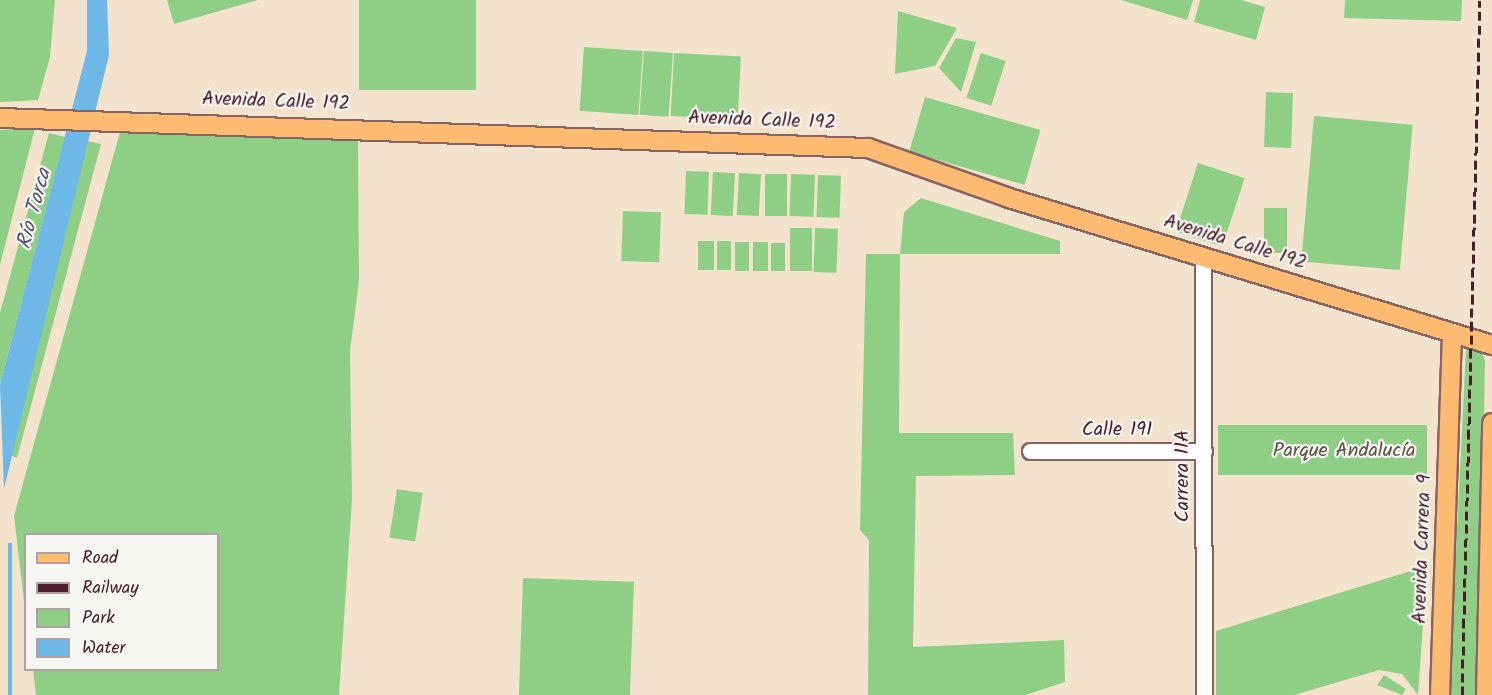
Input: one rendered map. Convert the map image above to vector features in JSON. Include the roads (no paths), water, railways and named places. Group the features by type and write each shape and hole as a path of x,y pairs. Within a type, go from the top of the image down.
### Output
{"main road":[{"name":"Avenida Calle 192","path":"0,118 100,118 868,148 1203,257 1492,345"},
{"name":"Avenida Carrera 9","path":"1440,695 1452,333"},
{"path":"1486,695 1490,625 1492,423"}],"street":[{"name":"Carrera 11A","path":"1203,257 1204,695"},
{"name":"Calle 191","path":"1030,451 1204,451"}],"water":[{"path":"87,0 107,0 109,55 4,489 0,385 87,51"},
{"path":"8,543 12,543 12,695 8,695"}],"railway":[{"path":"1462,695 1480,0"}],"water label":[{"name":"Río Torca","path":"35,209"}],"park label":[{"name":"Parque Andalucía","path":"1344,451"}]}
